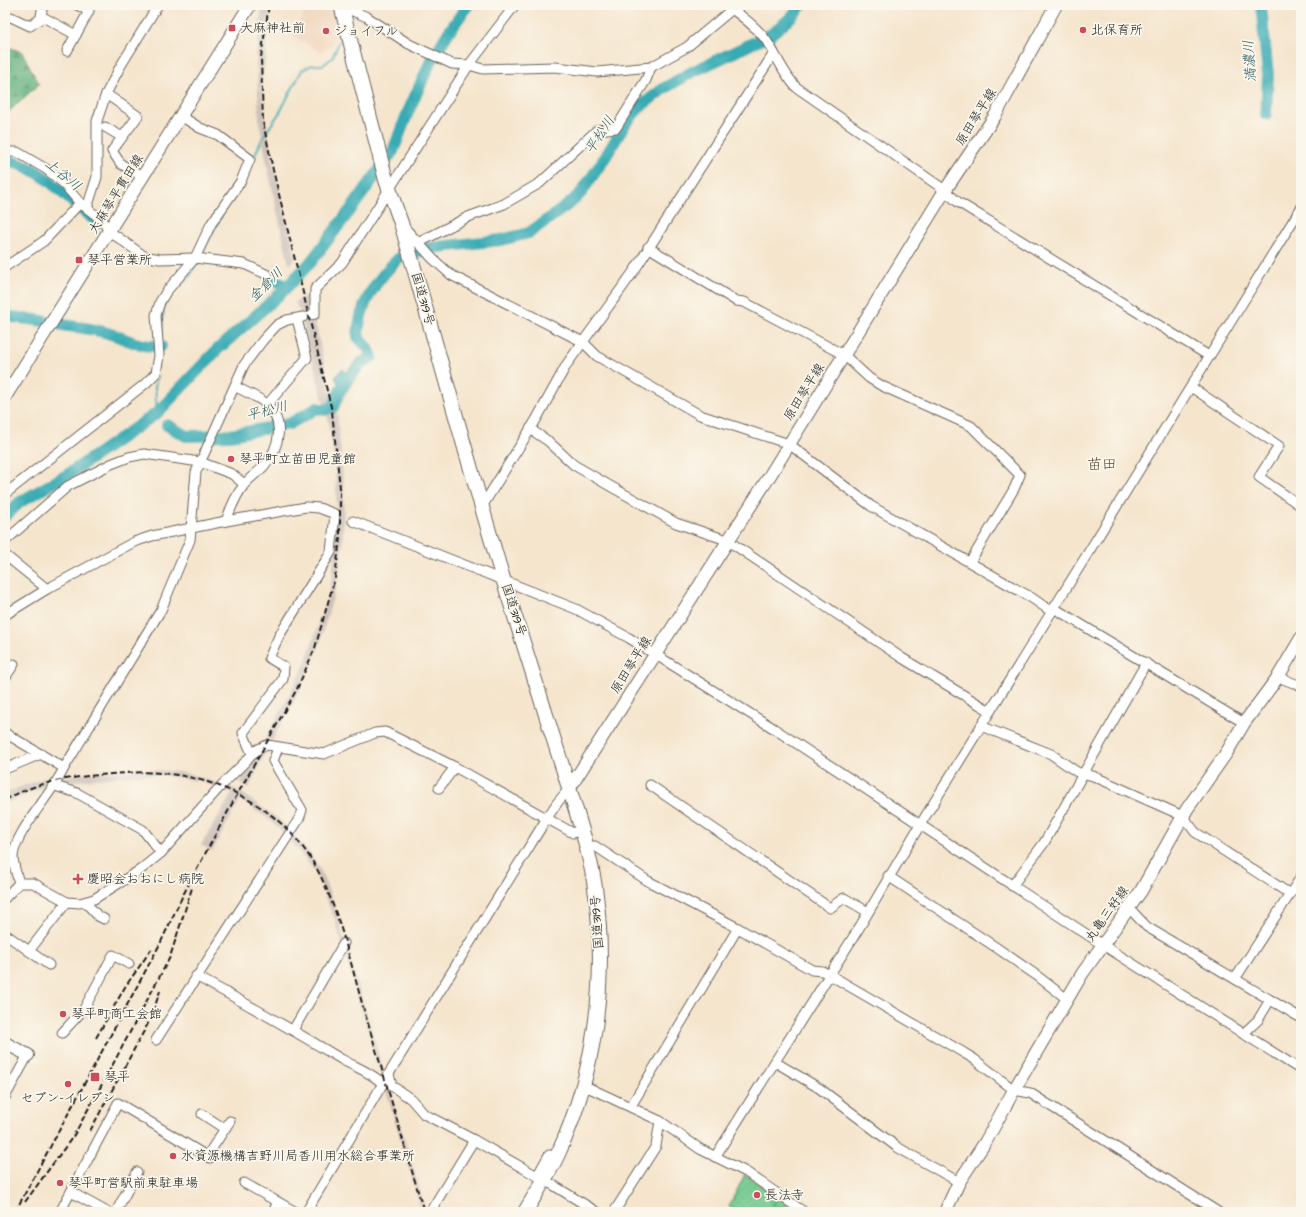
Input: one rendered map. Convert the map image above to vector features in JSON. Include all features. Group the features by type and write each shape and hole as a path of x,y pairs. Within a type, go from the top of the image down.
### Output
{"highway":[{"name":"国道319号","path":"341,6 388,186 401,223 504,581 586,847 597,904 600,969 591,1052 583,1085 557,1156 525,1212"}],"main road":[{"name":"原田琴平線","path":"569,789 789,444 944,192 995,116 1056,5"},
{"name":"大麻琴平貫田線","path":"5,397 181,116 247,6"},
{"name":"丸亀三好線","path":"945,1212 959,1182 986,1141 1066,999 1141,891 1183,816 1227,752 1244,723 1278,677 1301,638"},
{"path":"5,1043 28,1055"}],"street":[{"path":"43,5 41,12 43,17 76,35"},
{"path":"66,51 89,11 77,5"},
{"path":"5,267 44,241 83,205 97,177 96,121 106,94 158,5"},
{"path":"19,883 14,866 15,849 36,812 55,786 64,768 161,610 190,540 196,472 244,365 263,340 277,325 287,320 315,314 315,289 342,264 388,186 469,65 515,5"},
{"path":"341,6 367,17 415,47 452,64 469,65 483,69 555,68 597,72 651,67 687,48 732,7 758,30 774,53 788,78 796,87 920,172 958,202 1209,356"},
{"path":"5,17 11,17 30,26 43,17"},
{"path":"483,505 530,429 567,364 634,271 774,53"},
{"path":"418,243 468,217 504,204 540,183 597,130 616,128 646,80 651,67"},
{"path":"106,94 138,116 112,150 121,164 143,177"},
{"path":"5,494 145,384 156,373 159,356 156,315 160,302 166,292 195,258 211,224 242,180 250,159 218,135 200,128 181,116"},
{"path":"105,127 122,137"},
{"path":"5,152 17,152 46,169 63,183 83,205 102,220 110,230 144,256 160,259 195,258 244,264 268,275"},
{"path":"715,1157 830,975 888,876 1301,208"},
{"path":"401,223 433,259 451,275 583,342 597,356 700,415 789,444 871,506 1146,663 1244,723"},
{"path":"648,247 736,301 744,302 844,355 869,378 882,386 971,426 1020,475 1014,489 970,562"},
{"path":"266,405 307,358 304,317"},
{"path":"226,520 233,502 244,484 264,466 278,441 280,434 272,410 235,386"},
{"path":"1191,387 1279,446 1259,477 1301,506"},
{"path":"530,429 548,442 574,465 676,523 727,540 902,658 990,711"},
{"path":"5,541 68,486 111,464 144,454 200,462 232,474 244,484"},
{"path":"5,614 46,589 134,542 152,536 226,520 306,507 319,508 335,514 331,552 279,636 269,658 284,667 285,673 283,679 243,733 252,754"},
{"path":"353,521 576,609 629,638 773,728 1103,945 1301,1070"},
{"path":"5,555 46,589"},
{"path":"1012,886 1044,843 1146,663"},
{"path":"5,678 14,664"},
{"path":"1278,677 1301,686"},
{"path":"981,726 1051,754 1077,772 1093,776 1183,816 1195,832 1290,894"},
{"path":"5,898 19,883 33,883 67,902 86,902 110,890 161,853 219,788 242,767 252,754 267,745 278,748 324,754 375,733 385,732 395,735 455,767 573,833 581,830"},
{"path":"5,733 64,768"},
{"path":"156,1040 271,860 291,834 302,810 273,761 278,748"},
{"path":"5,769 41,754"},
{"path":"439,788 455,767"},
{"path":"650,785 830,908 844,898 868,912"},
{"path":"55,786 77,793 143,830 161,853"},
{"path":"306,1212 389,1074 547,818 569,789"},
{"path":"586,847 595,846 648,881 738,928 812,970 822,971 830,975 964,1053 1014,1090 1030,1093 1218,1212"},
{"path":"888,876 997,948 1036,975 1066,999"},
{"path":"1235,979 1301,877"},
{"path":"28,951 67,902"},
{"path":"86,902 98,916 104,919"},
{"path":"1129,908 1147,927 1301,1018"},
{"path":"631,1106 738,928"},
{"path":"5,934 49,965"},
{"path":"293,1030 344,943"},
{"path":"62,1033 84,1009 113,955 129,964"},
{"path":"196,976 375,1076 383,1084"},
{"path":"1243,1034 1258,1020 1270,1000"},
{"path":"5,1097 28,1055"},
{"path":"775,1062 819,1088 897,1147 959,1182"},
{"path":"389,1074 392,1086 411,1099 424,1114 474,1140 537,1176 549,1155 557,1156"},
{"path":"583,1085 631,1106 660,1121 715,1157 746,1172 804,1212"},
{"path":"60,1212 118,1103 209,1157 227,1125 202,1114"},
{"path":"614,1212 656,1146 660,1121"},
{"path":"430,1212 474,1140"},
{"path":"71,1192 114,1212 138,1172"},
{"path":"548,1182 597,1212"},
{"path":"244,1183 296,1212"},
{"path":"273,1212 278,1202"}],"shaded area":[{"path":"262,5 273,5 267,24 266,56 262,77 263,101 274,169 296,258 289,265 259,121 256,55"},
{"path":"309,5 333,5 338,32 332,45 320,52 291,34 293,29 295,30"},
{"path":"309,294 333,404 325,407 300,313 295,302"},
{"path":"337,410 344,489 343,538 338,579 318,650 300,689 272,741 266,739 304,666 328,597 332,577 337,514 335,465 327,413"},
{"path":"267,749 249,788 240,783 259,751"},
{"path":"162,770 186,773 236,789 280,820 310,854 320,869 331,896 426,1212 422,1212 335,920 315,872 286,835 266,817 240,800 212,851 201,845 232,794 200,781 163,775 135,775 57,783 27,793 5,804 5,793 49,776 51,779 90,773"}],"green space":[{"path":"5,46 22,52 39,84 5,115"},
{"path":"745,1174 778,1197 769,1212 737,1212 729,1206"},
{"path":"778,1197 788,1204 782,1212 769,1212"}],"water":[{"path":"342,369 349,374 339,386 335,377"}],"waterway":[{"name":"金倉川","path":"5,516 20,502 67,475 157,413 218,349 280,294 310,263 393,151 408,112 430,63 448,33 468,5"},
{"name":"平松川","path":"417,252 430,248 501,240 529,233 569,204 581,193 627,121 640,107 663,89 692,72 770,35 788,20 802,5"},
{"name":"満濃川","path":"1261,5 1268,75 1266,114"},
{"path":"253,159 263,137 280,112 302,70 312,65 323,65 332,58 341,38"},
{"name":"上谷川","path":"5,160 34,170 98,222"},
{"path":"201,255 222,215"},
{"name":"平松川","path":"167,425 186,436 230,435 289,424 317,408 325,410 333,407 340,391 356,369 361,363 372,357 368,348 358,337 362,313 366,302 377,283 384,273 401,256"},
{"path":"162,334 164,306 174,291 190,276 198,261"},
{"name":"上谷川","path":"270,277 287,287"},
{"path":"5,316 44,321"},
{"path":"58,324 93,329 112,334 137,344 161,346"},
{"path":"157,413 155,385 158,376"}],"railway":[{"path":"15,1212 160,944 183,895 233,802 297,689 315,648 335,578 340,538 340,488 332,411 273,170 263,122 261,57 269,5"},
{"path":"5,800 34,787 64,779 110,774 155,773 183,776 210,783 237,794 261,808 283,825 302,846 318,871 340,924 424,1212"},
{"path":"25,1202 74,1135 170,957 192,888"},
{"path":"96,1038 125,987 153,947"},
{"path":"90,1131 151,1018 160,991"}],"place":[{"name":"大麻神社前","path":"232,28"},
{"name":"北保育所","path":"1083,30"},
{"name":"ジョイフル","path":"326,31"},
{"name":"琴平営業所","path":"79,260"},
{"name":"琴平町立苗田児童館","path":"231,459"},
{"name":"慶昭会おおにし病院","path":"78,879"},
{"name":"琴平町商工会館","path":"63,1014"},
{"name":"琴平","path":"95,1077"},
{"name":"セブン-イレブン","path":"68,1084"},
{"name":"水資源機構吉野川局香川用水総合事業所","path":"173,1156"},
{"name":"琴平町営駅前東駐車場","path":"60,1183"},
{"name":"長法寺","path":"757,1195"}],"district":[{"name":"苗田","path":"1102,464"}]}
